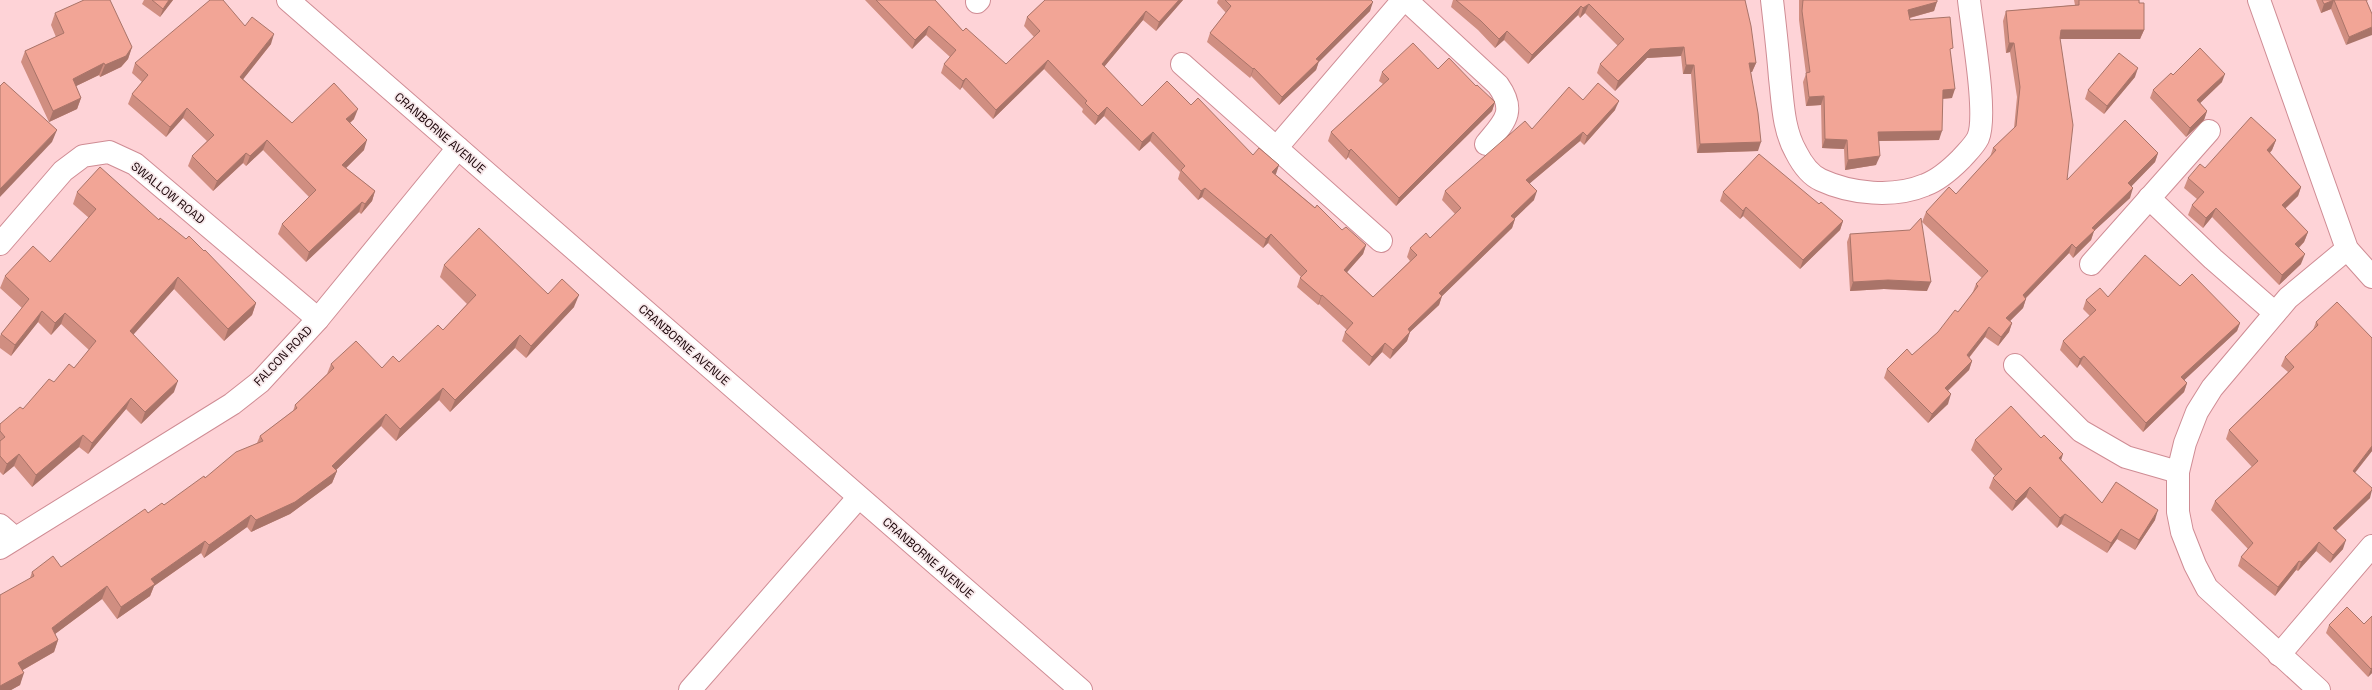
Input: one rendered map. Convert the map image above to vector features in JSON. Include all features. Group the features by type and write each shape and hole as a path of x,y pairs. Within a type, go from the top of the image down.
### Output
{"street":[{"name":"CRANBORNE AVENUE","path":"288,0 858,498 1081,690"},
{"path":"1276,147 1403,0"},
{"path":"1406,0 1498,85 1505,95 1509,107 1505,120 1486,144"},
{"path":"1772,0 1785,122 1795,150 1805,166 1820,180 1846,189 1875,192 1901,191 1925,185 1949,171 1972,148 1978,138 1982,126 1981,105 1969,0"},
{"path":"2259,0 2347,249 2372,277"},
{"path":"1182,64 1381,240"},
{"path":"2091,264 2209,131"},
{"name":"FALCON ROAD","path":"5,537 232,404 260,382 318,319 458,148"},
{"name":"SWALLOW ROAD","path":"0,244 63,171 83,156 109,152 135,164 318,319"},
{"path":"2149,198 2213,259 2275,313"},
{"path":"2319,690 2207,588 2195,565 2182,532 2178,512 2178,472 2185,443 2197,412 2212,388 2288,298 2347,249"},
{"path":"2015,365 2081,431 2126,457 2178,472"},
{"path":"690,690 858,498"},
{"path":"2279,655 2372,546"}],"building":[{"path":"84,0 110,0 132,47 126,56 105,65 104,63 73,79 81,98 53,111 25,51 64,33 55,13"},
{"path":"152,0 169,0 163,9"},
{"path":"210,0 223,0 245,26 252,17 274,34 240,77 292,123 334,83 358,109 346,119 367,140 342,165 375,191 365,204 362,202 309,252 282,224 316,190 267,140 250,156 246,153 217,181 192,156 214,135 187,108 170,127 132,94 148,75 135,63"},
{"path":"876,0 935,0 963,31 966,28 1006,64 1040,31 1027,17 1045,0 1179,0 1159,22 1146,11 1102,64 1142,106 1167,81 1191,105 1198,98 1253,155 1259,148 1279,165 1272,172 1315,208 1317,205 1342,230 1346,227 1366,245 1344,270 1373,297 1417,255 1410,248 1426,233 1430,238 1461,208 1445,191 1525,121 1532,129 1569,87 1583,100 1598,83 1619,101 1587,136 1583,132 1526,180 1537,191 1511,216 1515,219 1439,293 1442,296 1408,329 1410,332 1393,350 1385,343 1372,357 1345,332 1353,323 1322,295 1321,296 1300,278 1307,271 1271,234 1266,239 1205,188 1201,191 1181,170 1185,166 1153,132 1142,142 1107,107 1098,116 1085,103 1087,101 1048,60 996,110 966,78 963,81 944,64 956,50 929,26 915,40"},
{"path":"1225,0 1371,0 1373,2 1316,59 1319,61 1282,97 1254,68 1253,69 1210,33 1231,6"},
{"path":"1456,0 1745,0 1751,26 1756,63 1749,63 1758,113 1761,142 1700,144 1694,65 1686,65 1684,47 1650,49 1618,81 1600,64 1624,39 1589,4 1583,8 1581,6 1532,55 1507,31 1499,39 1481,21"},
{"path":"1803,0 1937,0 1937,2 1908,10 1910,20 1950,17 1953,48 1950,49 1955,89 1943,90 1942,131 1878,132 1880,156 1848,160 1847,140 1825,139 1824,96 1809,97 1806,73 1810,72 1802,11"},
{"path":"2079,0 2139,0 2139,3 2144,3 2144,30 2061,30 2060,38 2073,125 2067,180 2125,120 2158,153 2128,183 2133,188 2092,228 2095,230 2076,248 2072,244 2023,295 2026,299 2006,318 2012,323 2001,337 1989,327 1967,355 1972,361 1945,388 1951,394 1932,414 1887,369 1907,349 1912,355 1938,332 1955,310 1958,312 1978,286 1976,284 1988,271 1926,212 1949,187 1956,194 1996,150 1993,148 2016,126 2020,87 2014,43 2009,43 2006,11 2079,5"},
{"path":"2322,0 2334,0 2324,4"},
{"path":"2334,0 2366,0 2372,14 2372,27 2349,37"},
{"path":"1413,43 1438,69 1449,58 1476,86 1477,85 1495,102 1399,198 1351,149 1349,151 1331,132 1389,79 1382,72"},
{"path":"2200,48 2225,74 2197,100 2207,111 2190,128 2153,90 2171,73 2173,75"},
{"path":"2119,53 2138,68 2107,106 2088,90"},
{"path":"4,82 57,130 0,189 0,86"},
{"path":"2251,117 2276,140 2267,150 2301,187 2282,205 2308,232 2295,244 2305,254 2282,275 2216,208 2206,218 2192,205 2204,192 2188,178 2200,164 2205,168"},
{"path":"1759,154 1819,204 1821,202 1843,221 1803,260 1746,207 1743,211 1723,192"},
{"path":"100,167 159,220 160,218 186,239 189,236 204,251 205,250 256,303 228,329 178,277 130,331 178,381 145,412 131,398 92,443 83,435 36,475 19,454 7,464 0,456 0,441 5,437 0,431 0,424 20,407 23,409 49,379 54,382 69,364 74,368 96,341 65,313 55,323 42,311 15,345 1,334 29,299 5,276 33,246 50,262 96,209 77,192"},
{"path":"1921,218 1931,282 1888,280 1853,282 1850,234 1910,230"},
{"path":"479,228 548,294 562,279 579,295 531,346 520,335 455,400 443,388 400,429 386,414 332,466 337,471 295,502 256,520 251,515 209,545 205,541 151,579 155,584 121,607 107,586 52,628 58,640 18,663 24,673 0,686 0,595 34,576 32,572 53,556 61,567 145,509 148,513 162,503 164,505 204,476 205,478 236,452 263,441 260,436 297,408 295,405 334,368 331,364 356,341 382,368 393,356 399,362 438,325 443,330 476,295 444,265"},
{"path":"2145,255 2180,286 2192,274 2240,323 2181,377 2187,383 2146,423 2084,356 2080,359 2063,341 2096,310 2086,300 2100,288 2108,297"},
{"path":"2337,302 2372,338 2372,446 2353,471 2372,488 2372,490 2333,528 2346,540 2333,555 2319,542 2301,562 2299,561 2278,587 2241,557 2253,543 2215,501 2258,461 2229,430 2294,367 2285,357 2318,325 2316,322"},
{"path":"2011,406 2041,438 2044,435 2063,454 2059,458 2102,503 2116,482 2158,510 2139,540 2121,529 2111,543 2065,514 2060,518 2030,487 2016,501 1993,478 2002,469 1975,440"},
{"path":"2347,607 2364,624 2372,616 2371,669 2329,625"}]}
